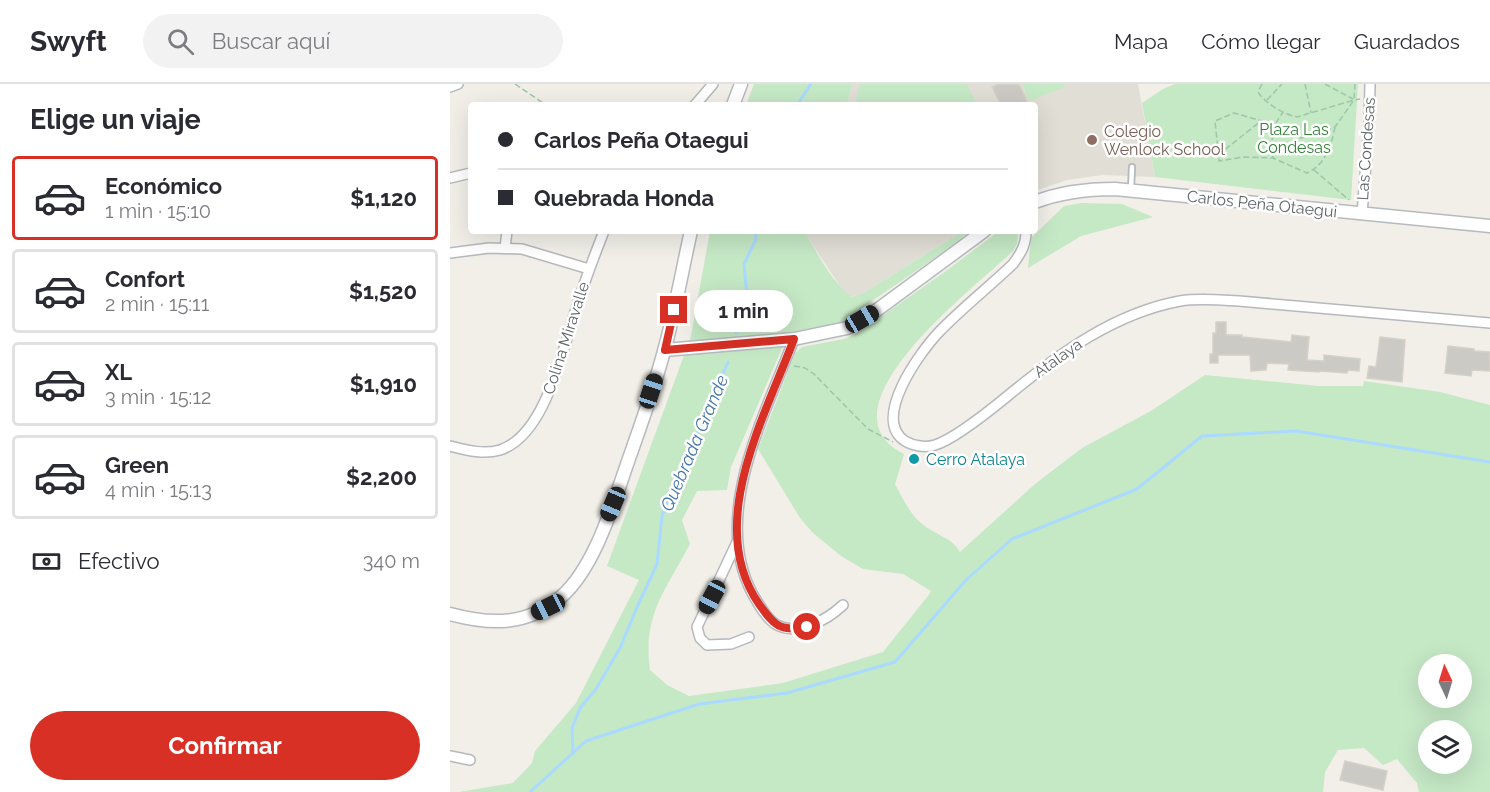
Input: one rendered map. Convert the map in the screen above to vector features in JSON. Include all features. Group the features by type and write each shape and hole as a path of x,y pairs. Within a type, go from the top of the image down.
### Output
{"street":[{"path":"450,87 458,84"},
{"path":"698,102 713,84"},
{"path":"733,102 741,84"},
{"name":"Las Condesas","path":"1362,214 1370,84"},
{"path":"450,178 468,174"},
{"name":"Carlos Peña Otaegui","path":"1038,201 1083,190 1131,191 1490,226"},
{"path":"505,248 507,234"},
{"name":"Colina Miravalle","path":"450,446 479,453 499,450 517,441 532,423 547,398 589,269 603,234"},
{"path":"450,614 482,621 516,620 548,607 573,585 594,548 613,504 665,350 690,234"},
{"path":"665,350 794,339 847,328 877,310 980,234"},
{"path":"909,443 894,430 891,417 894,403 903,386 925,348 939,332 1013,264 1022,252 1026,234"},
{"path":"450,253 468,250 522,249 589,269"},
{"name":"Atalaya","path":"909,443 932,446 941,443 1090,336 1119,319 1180,301 1200,299 1239,301 1490,322"},
{"path":"794,339 749,457 740,490 737,542 747,582 772,623 782,628 807,627 828,617 843,605"},
{"path":"737,542 697,627 700,638 707,645 731,644 749,637"},
{"path":"450,756 470,760"}],"lane":[{"path":"1131,191 1132,167"}],"path":[{"path":"515,84 542,102"},
{"path":"1262,84 1258,92 1267,101 1297,117 1370,97"},
{"path":"1267,101 1282,84"},
{"path":"1305,84 1311,114"},
{"path":"1325,84 1354,100"},
{"path":"1335,127 1301,138 1272,129 1262,121 1234,113 1215,121 1219,161 1273,158 1307,173 1314,170 1329,151 1335,127 1354,100 1355,84"},
{"path":"1273,158 1272,129 1284,112"},
{"path":"1218,156 1262,121"},
{"path":"1314,170 1349,201"},
{"path":"785,364 805,368 814,374 868,429 886,440 899,444 909,443"}],"shaded area":[{"name":"Colegio Wenlock School","path":"852,84 1138,84 1155,177 1102,175 1067,180 1038,190 1038,102 848,102"},
{"path":"958,234 865,292 851,297 842,289 807,235"}],"green space":[{"path":"754,84 852,84 848,102 747,102"},
{"path":"860,84 967,84 976,102 856,102"},
{"path":"1022,84 1064,84 1065,87 1029,101"},
{"name":"Plaza Las Condesas","path":"1175,84 1358,84 1351,200 1155,177 1142,103"},
{"path":"1082,203 1122,204 1153,217 1081,236 1028,268 1031,238 1038,234 1038,231 1064,206"},
{"path":"709,234 808,234 826,269 852,297 865,292 958,234 967,234 840,323 789,332 731,467 727,490 697,491 682,520 690,544 658,604 653,618 648,651 650,670 667,685 689,696 783,683 883,652 931,591 903,574 863,569 841,556 813,533 800,518 758,449 795,353 802,347 844,339 859,332 995,234 1018,234 1017,244 1013,251 939,318 911,348 889,379 878,408 881,434 904,454 895,484 912,513 921,523 949,540 960,552 1035,484 1082,448 1151,411 1205,375 1319,386 1363,386 1364,381 1440,392 1490,405 1490,792 1419,792 1417,783 1397,759 1383,765 1364,748 1338,750 1325,772 1323,792 459,792 513,783 532,763 535,751 576,703 639,580 607,566 691,336"}],"building":[{"path":"998,84 1019,84 1027,101 1000,102 992,87"},
{"path":"1216,322 1226,322 1226,335 1291,342 1292,335 1309,337 1307,360 1324,361 1324,355 1360,359 1359,371 1348,370 1347,373 1288,370 1289,364 1267,363 1266,370 1251,371 1250,355 1218,355 1218,363 1210,363"},
{"path":"1380,337 1405,340 1402,382 1367,378 1369,366 1376,367"},
{"path":"1448,346 1490,352 1490,371 1472,370 1471,376 1445,373"},
{"path":"1345,761 1387,771 1383,790 1340,780"}],"waterway":[{"name":"Quebrada Grande","path":"799,102 811,84"},
{"name":"Quebrada Grande","path":"736,333 747,296 744,264 756,239 755,234"},
{"name":"Quebrada Grande","path":"573,754 572,728 580,708 596,689 620,648 657,564 662,516 728,362"},
{"path":"530,792 586,741 699,704 787,693 895,662 966,580 1012,539 1137,489 1202,436 1296,431 1490,462"}],"place":[{"name":"Colegio Wenlock School","path":"1092,140"},
{"name":"Cerro Atalaya","path":"914,459"}],"route":[{"path":"674,310 665,350 794,339 749,457 740,490 737,542 747,582 772,623 782,628 807,627"}]}
